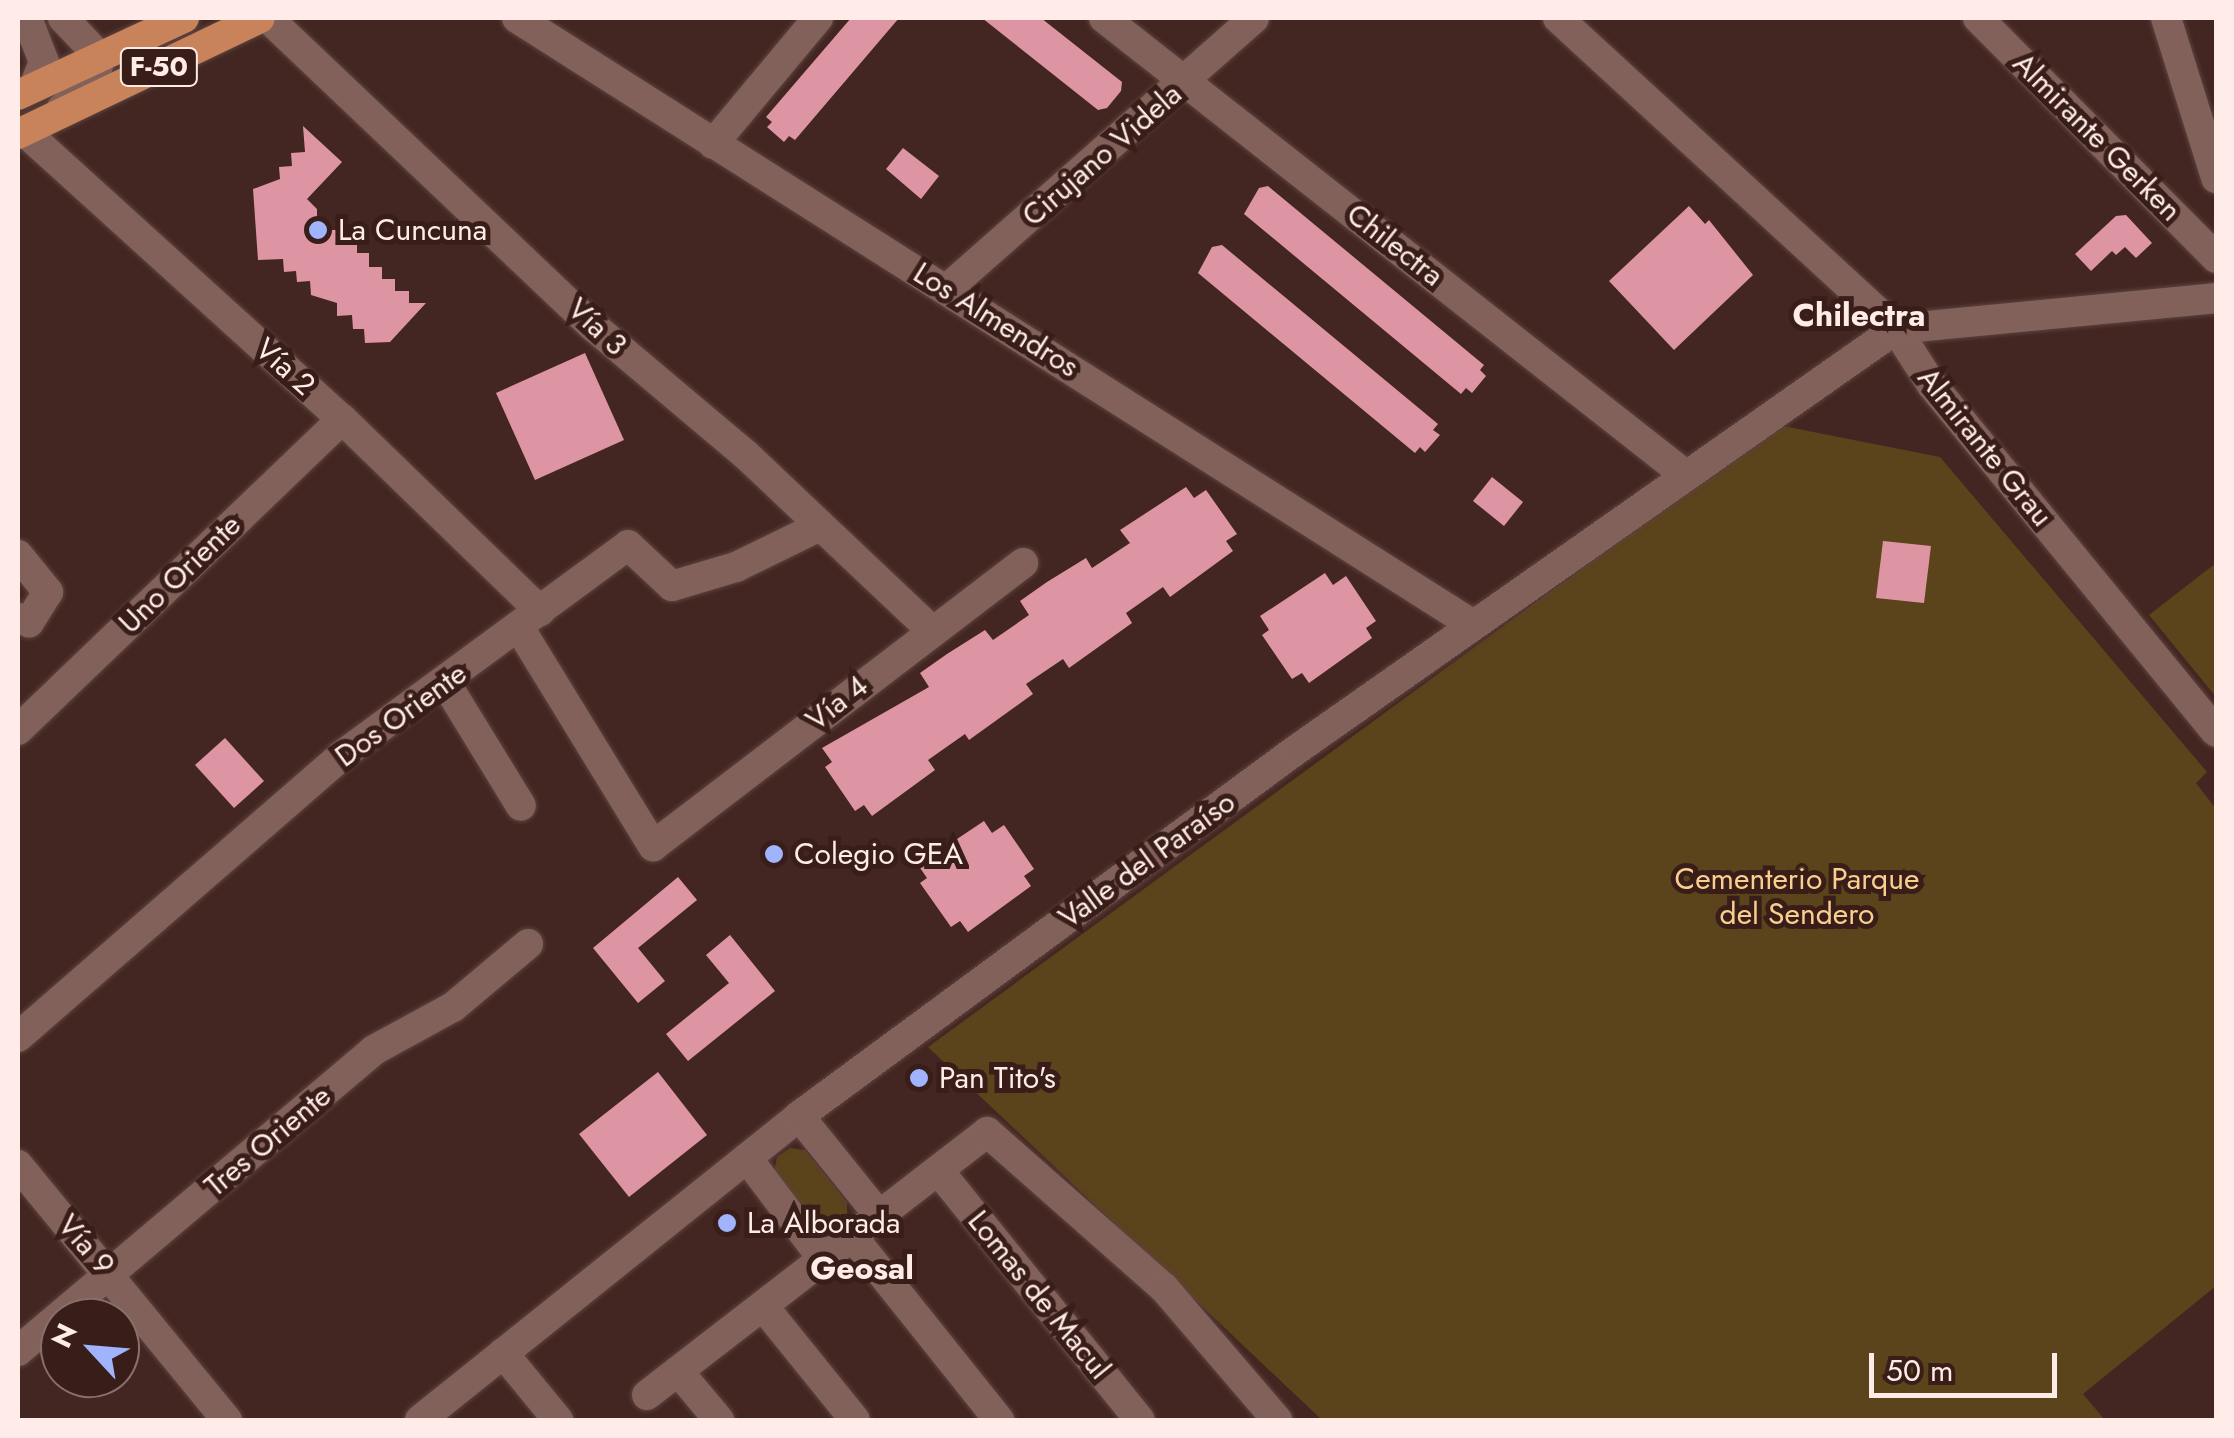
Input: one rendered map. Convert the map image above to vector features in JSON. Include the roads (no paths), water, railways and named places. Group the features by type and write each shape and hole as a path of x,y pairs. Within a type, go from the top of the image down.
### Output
{"main road":[{"name":"F-50","path":"26,91 184,18"},
{"name":"F-50","path":"29,129 260,18"}],"street":[{"path":"26,91 44,62 27,18"},
{"path":"29,129 93,84 100,57 64,18"},
{"name":"Vía 3","path":"268,18 594,327 745,454 931,630"},
{"name":"Los Almendros","path":"517,18 1474,624"},
{"path":"713,144 818,18"},
{"name":"Chilectra","path":"1104,18 1188,80 1684,474"},
{"name":"Cirujano Videla","path":"946,289 1254,18"},
{"name":"Almirante Grau","path":"1558,18 1896,329 1932,385 2216,732"},
{"name":"Almirante Gerken","path":"1978,18 2216,258"},
{"path":"2166,18 2216,178"},
{"name":"Vía 2","path":"29,129 342,419 530,620 653,846"},
{"path":"1896,329 2216,298"},
{"name":"Valle del Paraíso","path":"420,1420 798,1116 1474,624 1896,329"},
{"name":"Uno Oriente","path":"18,730 342,419"},
{"name":"Dos Oriente","path":"18,1037 341,756 628,546 672,586 736,567 818,526"},
{"path":"18,555 48,592 29,622 18,618"},
{"name":"Vía 4","path":"653,846 1023,563"},
{"path":"444,682 522,806"},
{"name":"Tres Oriente","path":"18,1351 374,1050 454,1007 528,944"},
{"path":"798,1116 879,1216"},
{"path":"647,1394 987,1132 1164,1288 1277,1420"},
{"path":"747,1158 823,1259"},
{"name":"Vía 9","path":"18,1165 110,1272 227,1420"},
{"name":"Lomas de Macul","path":"938,1170 1140,1420"},
{"path":"852,1236 999,1420"},
{"path":"763,1306 855,1420"},
{"path":"503,1353 558,1420"},
{"path":"678,1371 719,1420"}],"place":[{"name":"La Cuncuna","path":"318,230"},
{"name":"Colegio GEA","path":"774,854"},
{"name":"Pan Tito's","path":"919,1078"},
{"name":"La Alborada","path":"727,1223"}],"district":[{"name":"Chilectra","path":"1859,315"},
{"name":"Geosal","path":"862,1268"}],"park label":[{"name":"Cementerio Parque del Sendero","path":"1797,896"}]}
